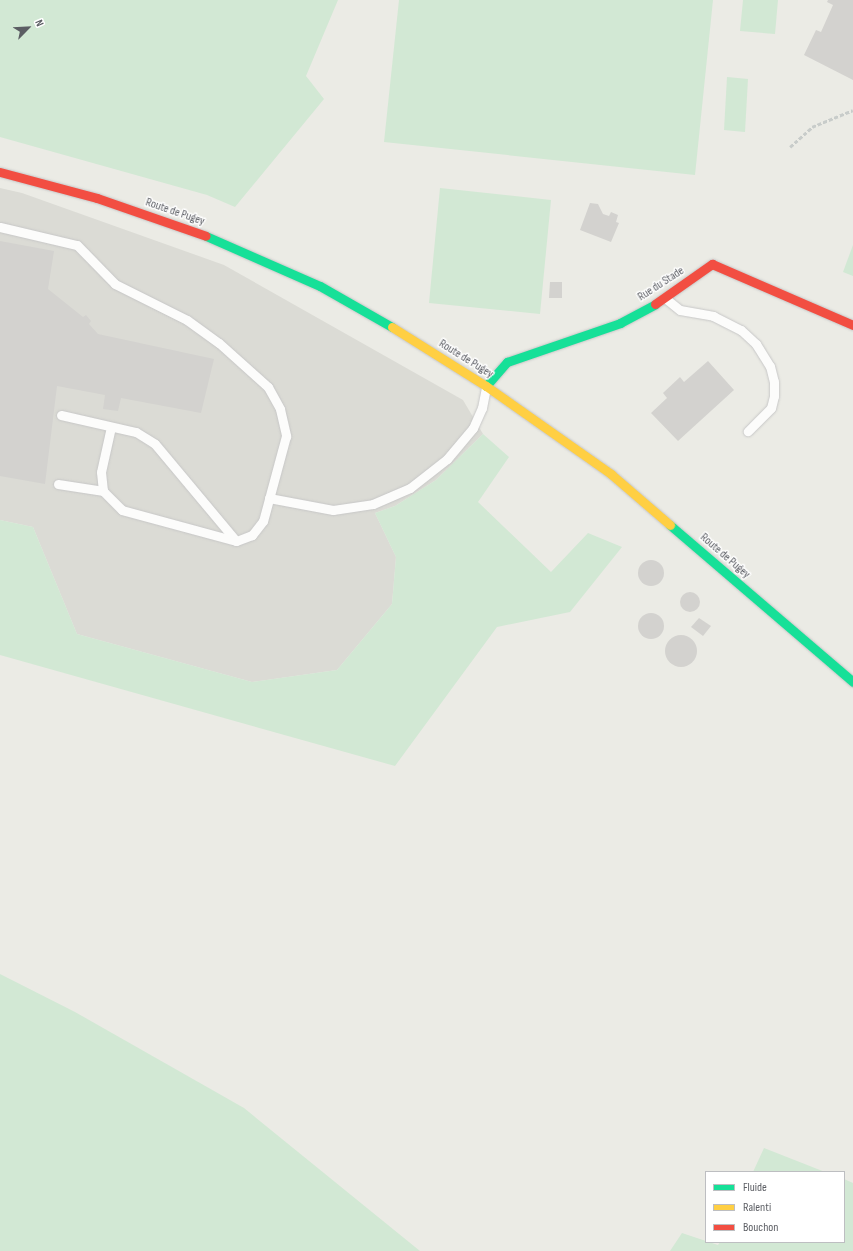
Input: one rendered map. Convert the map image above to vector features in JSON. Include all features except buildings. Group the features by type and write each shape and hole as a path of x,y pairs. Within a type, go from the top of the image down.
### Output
{"main road":[{"name":"Route de Pugey","path":"0,172 97,198 211,238 320,286 405,335 486,386 612,474 853,682"},
{"name":"Rue du Stade","path":"486,386 507,362 620,323 665,298 712,264 853,325"}],"lane":[{"path":"0,227 77,245 115,284 187,320 219,343 268,387 280,409 286,436 263,521 252,535 236,541 122,510 104,491 101,472 112,427"},
{"path":"665,298 680,310 713,316 741,330 760,350 770,366 774,382 774,396 770,408 748,431"},
{"path":"269,498 333,510 372,504 410,488 447,459 473,428 482,408 486,386"},
{"path":"61,415 136,432 155,444 236,541"},
{"path":"58,484 104,491"}],"path":[{"path":"790,148 812,127 853,110"}],"shaded area":[{"path":"0,188 22,193 224,265 463,400 483,434 436,480 395,506 375,513 396,557 392,604 337,670 252,682 77,634 33,527 0,520"}],"green space":[{"path":"0,0 338,0 306,76 324,99 235,207 207,195 0,137"},
{"path":"399,0 713,0 695,175 384,142"},
{"path":"743,0 778,0 775,34 740,31"},
{"path":"727,77 748,79 745,132 724,130"},
{"path":"440,188 551,200 540,314 429,303"},
{"path":"853,245 853,276 843,272"},
{"path":"483,434 509,457 478,502 551,572 588,533 622,547 570,612 497,627 395,766 0,655 0,520 33,527 77,634 252,682 337,670 392,604 396,557 375,513 395,506 436,480"},
{"path":"0,974 75,1012 244,1108 420,1251 0,1251"},
{"path":"764,1148 822,1171 753,1171"},
{"path":"845,1179 853,1183 853,1251 670,1251 682,1233 705,1241 705,1243 718,1245 719,1243 845,1243"}],"traffic: fast":[{"path":"206,236 320,286 392,327"},
{"path":"486,386 507,362 620,323 655,304"},
{"path":"670,525 853,682"}],"traffic: slow":[{"path":"392,327 486,386 611,474 670,525"}],"traffic: jam":[{"path":"0,172 97,198 206,236"},
{"path":"655,304 712,264 853,325"}]}
